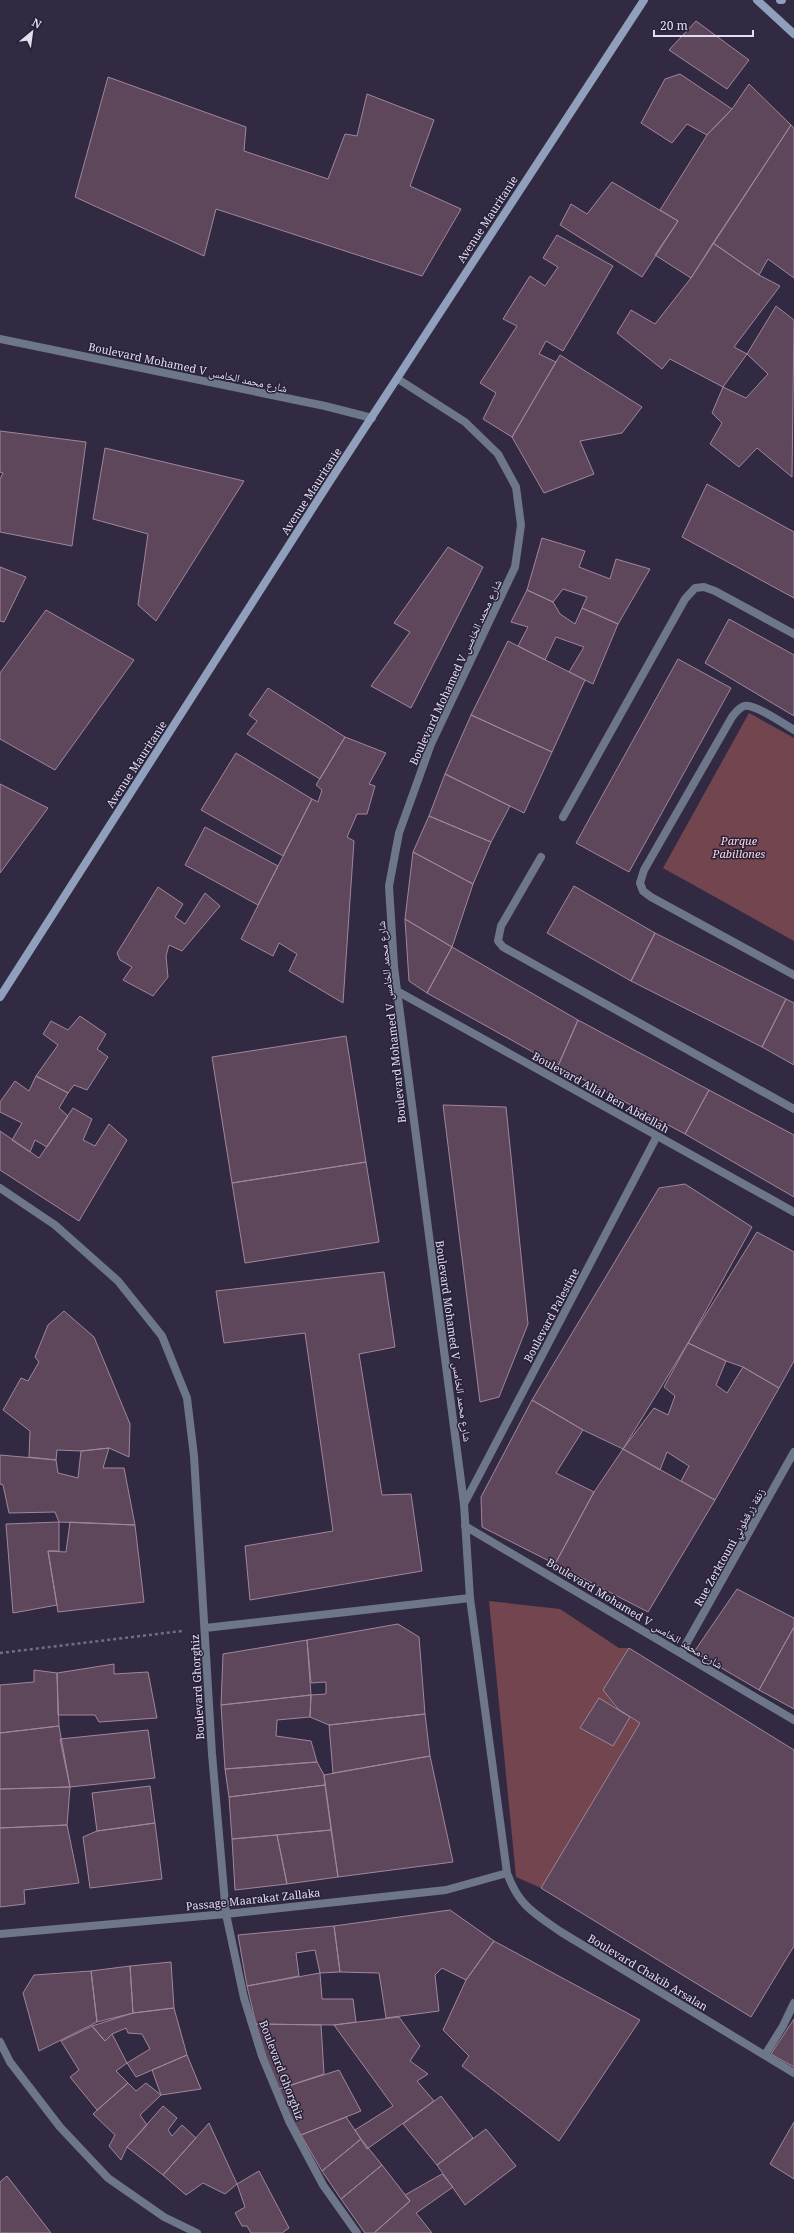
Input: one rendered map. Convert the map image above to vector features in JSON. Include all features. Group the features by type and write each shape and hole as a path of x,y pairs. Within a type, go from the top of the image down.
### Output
{"street":[{"name":"Avenue Mauritanie","path":"0,996 372,418 644,0"},
{"path":"757,0 794,34"},
{"name":"Boulevard Mohamed V شارع محمد الخامس","path":"0,339 325,406 372,418"},
{"name":"Boulevard Mohamed V شارع محمد الخامس","path":"398,379 465,422 498,454 516,487 521,525 515,568 431,744 399,833 389,886 397,991 464,1504 470,1598 507,1873"},
{"path":"563,817 685,599 695,588 704,587 715,591 794,634"},
{"path":"794,730 752,706 744,706 738,710 732,716 644,870 640,883 643,891 651,897 794,975"},
{"path":"541,857 501,926 498,941 503,947 794,1109"},
{"name":"Boulevard Allal Ben Abdellah","path":"397,991 794,1212"},
{"name":"Boulevard Palestine","path":"464,1504 657,1136"},
{"name":"Boulevard Ghorghiz","path":"0,1188 56,1225 113,1276 162,1336 187,1398 194,1456 200,1582 205,1628 212,1754 226,1914 244,1998 265,2063 289,2121 323,2185 357,2233"},
{"name":"Rue Zerktouni زنقة زرقطوني","path":"681,1653 794,1452"},
{"name":"Boulevard Mohamed V شارع محمد الخامس","path":"465,1526 794,1720"},
{"path":"205,1628 470,1598"},
{"name":"Passage Maarakat Zallaka","path":"0,1934 226,1914 446,1890 507,1873"},
{"name":"Boulevard Chakib Arsalan","path":"507,1873 514,1892 526,1907 561,1932 794,2072"},
{"path":"765,2055 783,2026 794,2003"},
{"path":"0,2042 10,2062 60,2127 108,2178 164,2217 197,2233"}],"path":[{"path":"0,1653 205,1628"}],"green space":[{"name":"Parque Pabillones","path":"749,713 794,738 794,941 663,868"},
{"path":"489,1601 560,1609 619,1648 629,1648 603,1690 616,1708 599,1698 580,1728 613,1746 630,1717 640,1723 541,1888 516,1877"}],"building":[{"path":"696,21 749,60 727,89 669,50"},
{"path":"680,74 732,109 707,135 687,124 672,143 641,123 665,79"},
{"path":"108,77 246,127 244,151 328,179 345,134 357,136 367,94 434,120 410,186 461,209 422,276 216,209 204,256 75,197"},
{"path":"749,84 791,125 691,278 655,255 678,221 660,210 707,135 732,109"},
{"path":"791,125 794,128 794,278 768,259 759,275 713,243"},
{"path":"612,182 678,221 642,277 560,225 571,204 587,214"},
{"path":"557,235 613,266 563,351 546,341 539,354 556,362 512,437 483,419 496,393 480,383 517,326 503,319 530,276 545,286 558,267 543,258"},
{"path":"713,243 759,275 780,286 734,347 747,354 723,387 670,359 662,369 617,333 631,310 655,324 691,278"},
{"path":"776,306 794,320 792,477 757,448 739,467 710,444 722,423 712,413 723,387 746,398 768,374 747,354"},
{"path":"560,355 642,407 622,433 580,441 594,474 544,493 512,437"},
{"path":"0,431 86,442 72,546 0,532 0,479 3,473 0,472"},
{"path":"105,448 244,481 156,621 138,605 148,534 93,519"},
{"path":"707,484 794,532 794,598 682,537"},
{"path":"542,538 585,551 579,567 610,579 616,559 650,569 618,624 582,608 587,597 563,589 553,602 527,590"},
{"path":"448,547 483,567 411,708 371,686 410,632 394,623"},
{"path":"0,567 26,577 4,622 0,621"},
{"path":"527,590 553,602 560,614 575,624 582,608 618,624 593,684 569,672 584,647 556,637 545,660 518,646 528,627 511,622"},
{"path":"46,610 134,660 55,770 0,739 0,673"},
{"path":"729,619 794,655 794,716 705,663"},
{"path":"508,641 585,680 552,752 471,715"},
{"path":"678,659 731,688 629,872 576,843"},
{"path":"268,688 345,737 320,779 247,734 257,721 249,715"},
{"path":"471,715 552,752 524,813 445,774"},
{"path":"345,737 386,753 369,784 375,786 367,814 357,814 347,837 354,841 343,1003 289,971 297,954 279,943 273,956 241,939 312,799 318,802 322,790 316,785"},
{"path":"236,753 312,799 283,856 201,810"},
{"path":"445,774 510,806 491,842 429,816"},
{"path":"0,784 48,808 0,873"},
{"path":"429,816 491,842 473,884 413,852"},
{"path":"205,827 278,866 258,905 185,865"},
{"path":"413,852 473,884 452,947 405,919"},
{"path":"574,886 655,933 631,981 547,933"},
{"path":"158,887 183,904 175,917 185,924 205,893 220,906 182,951 169,945 166,956 168,977 153,996 123,980 132,967 120,960 117,953"},
{"path":"405,919 452,947 427,993 409,981"},
{"path":"655,933 786,999 762,1047 631,981"},
{"path":"452,947 578,1020 558,1066 427,993"},
{"path":"786,999 794,1003 794,1065 762,1047"},
{"path":"80,1016 106,1034 97,1049 108,1057 87,1090 74,1085 68,1093 36,1076 58,1045 43,1034 51,1021 68,1030"},
{"path":"578,1020 709,1090 685,1134 558,1066"},
{"path":"346,1036 366,1162 232,1183 212,1057"},
{"path":"36,1076 68,1093 59,1108 68,1116 47,1147 35,1140 30,1152 12,1140 22,1123 0,1112 0,1102 15,1081 29,1091"},
{"path":"709,1090 794,1135 794,1197 685,1134"},
{"path":"443,1105 506,1107 528,1324 499,1397 480,1402"},
{"path":"73,1108 92,1119 83,1140 95,1146 109,1124 127,1140 79,1221 0,1170 0,1131 39,1158"},
{"path":"366,1162 379,1242 245,1263 232,1183"},
{"path":"685,1184 752,1227 688,1343 623,1449 583,1430 532,1400 659,1188"},
{"path":"757,1232 794,1252 794,1361 779,1388 743,1367 726,1361 688,1343"},
{"path":"384,1272 395,1347 359,1354 382,1495 411,1494 422,1571 250,1600 245,1546 333,1531 305,1333 224,1343 216,1291"},
{"path":"64,1311 94,1337 130,1424 129,1457 109,1448 81,1451 57,1450 56,1460 29,1457 30,1431 3,1410 21,1378 28,1381 39,1362 35,1357 48,1325"},
{"path":"688,1343 726,1361 716,1385 727,1393 743,1367 779,1388 715,1500 681,1481 689,1466 667,1452 660,1470 623,1449 654,1408 668,1415 675,1396 664,1387"},
{"path":"532,1400 583,1430 556,1473 594,1492 555,1564 482,1527 481,1497"},
{"path":"109,1448 103,1468 124,1468 135,1525 59,1522 55,1512 9,1513 3,1485 0,1484 0,1455 56,1460 58,1473 78,1478 81,1451"},
{"path":"623,1449 715,1500 648,1612 555,1564 594,1492"},
{"path":"59,1522 59,1551 48,1551 57,1605 13,1613 6,1524"},
{"path":"70,1522 135,1525 144,1602 58,1612 48,1551 66,1552"},
{"path":"737,1589 794,1618 794,1627 759,1690 694,1652"},
{"path":"398,1624 419,1637 425,1714 329,1725 310,1717 311,1695 326,1694 326,1682 311,1683 307,1640"},
{"path":"794,1627 794,1709 759,1690"},
{"path":"307,1640 311,1695 221,1705 223,1654"},
{"path":"629,1648 794,1750 794,1946 751,2017 541,1888 640,1723 618,1709 603,1690"},
{"path":"114,1664 114,1674 148,1672 157,1718 99,1722 95,1715 58,1715 57,1673"},
{"path":"34,1670 57,1673 59,1726 0,1733 0,1685 34,1682"},
{"path":"311,1695 310,1717 277,1720 276,1736 311,1741 317,1762 225,1769 221,1705"},
{"path":"599,1698 630,1717 613,1746 580,1728"},
{"path":"425,1714 430,1756 333,1773 329,1725"},
{"path":"59,1726 70,1787 0,1789 0,1733"},
{"path":"148,1730 155,1778 70,1787 60,1739"},
{"path":"430,1756 453,1862 338,1877 324,1775"},
{"path":"317,1762 324,1775 325,1785 229,1797 225,1769"},
{"path":"325,1785 331,1830 232,1839 229,1797"},
{"path":"150,1786 155,1823 97,1831 92,1793"},
{"path":"70,1787 67,1825 0,1828 0,1789"},
{"path":"155,1823 162,1879 90,1888 83,1837 97,1831"},
{"path":"67,1825 79,1883 24,1890 25,1904 0,1907 0,1828"},
{"path":"331,1830 338,1877 287,1884 277,1835"},
{"path":"277,1835 287,1884 235,1890 232,1839"},
{"path":"450,1910 494,1941 466,1980 442,1968 435,1975 439,2011 386,2018 379,1973 340,1972 334,1926"},
{"path":"334,1926 340,1972 320,1973 315,1950 296,1953 299,1976 247,1986 238,1935"},
{"path":"494,1941 640,2020 559,2141 462,2066 469,2056 443,2030 466,1980"},
{"path":"171,1962 174,2008 133,2013 130,1966"},
{"path":"130,1966 133,2013 97,2022 91,1971"},
{"path":"91,1971 97,2022 39,2051 23,1993 34,1975"},
{"path":"320,1973 322,1999 353,1999 356,2022 334,2025 256,2024 247,1986"},
{"path":"174,2008 187,2055 136,2077 127,2063 150,2049 142,2034 128,2033 126,2028 112,2034 105,2041 92,2026 133,2013"},
{"path":"399,2017 420,2046 410,2061 428,2074 417,2081 434,2101 367,2149 355,2130 393,2106 334,2025"},
{"path":"794,2019 794,2067 771,2054"},
{"path":"256,2024 321,2025 324,2074 276,2090"},
{"path":"92,2026 105,2041 112,2034 127,2063 116,2071 128,2083 97,2110 70,2077 79,2070 61,2041"},
{"path":"187,2055 201,2089 161,2095 152,2070"},
{"path":"339,2070 361,2111 301,2135 276,2090"},
{"path":"128,2083 136,2091 146,2083 161,2095 140,2115 147,2125 127,2147 121,2160 109,2146 115,2135 93,2114"},
{"path":"441,2096 473,2138 437,2165 403,2124"},
{"path":"163,2106 177,2118 168,2130 172,2136 182,2125 196,2138 163,2175 127,2147"},
{"path":"346,2117 361,2139 322,2171 301,2135"},
{"path":"794,2122 794,2179 770,2164"},
{"path":"209,2123 237,2184 225,2194 203,2183 186,2195 163,2175"},
{"path":"486,2129 516,2166 465,2205 437,2165"},
{"path":"361,2139 382,2165 341,2199 322,2171"},
{"path":"382,2165 410,2201 374,2233 365,2233 341,2199"},
{"path":"259,2171 289,2228 282,2233 251,2233 247,2226 242,2226 235,2213 245,2207 237,2184"},
{"path":"442,2174 453,2187 416,2213 432,2233 374,2233 410,2201 405,2195"},
{"path":"7,2176 51,2233 0,2233 0,2182"}]}
